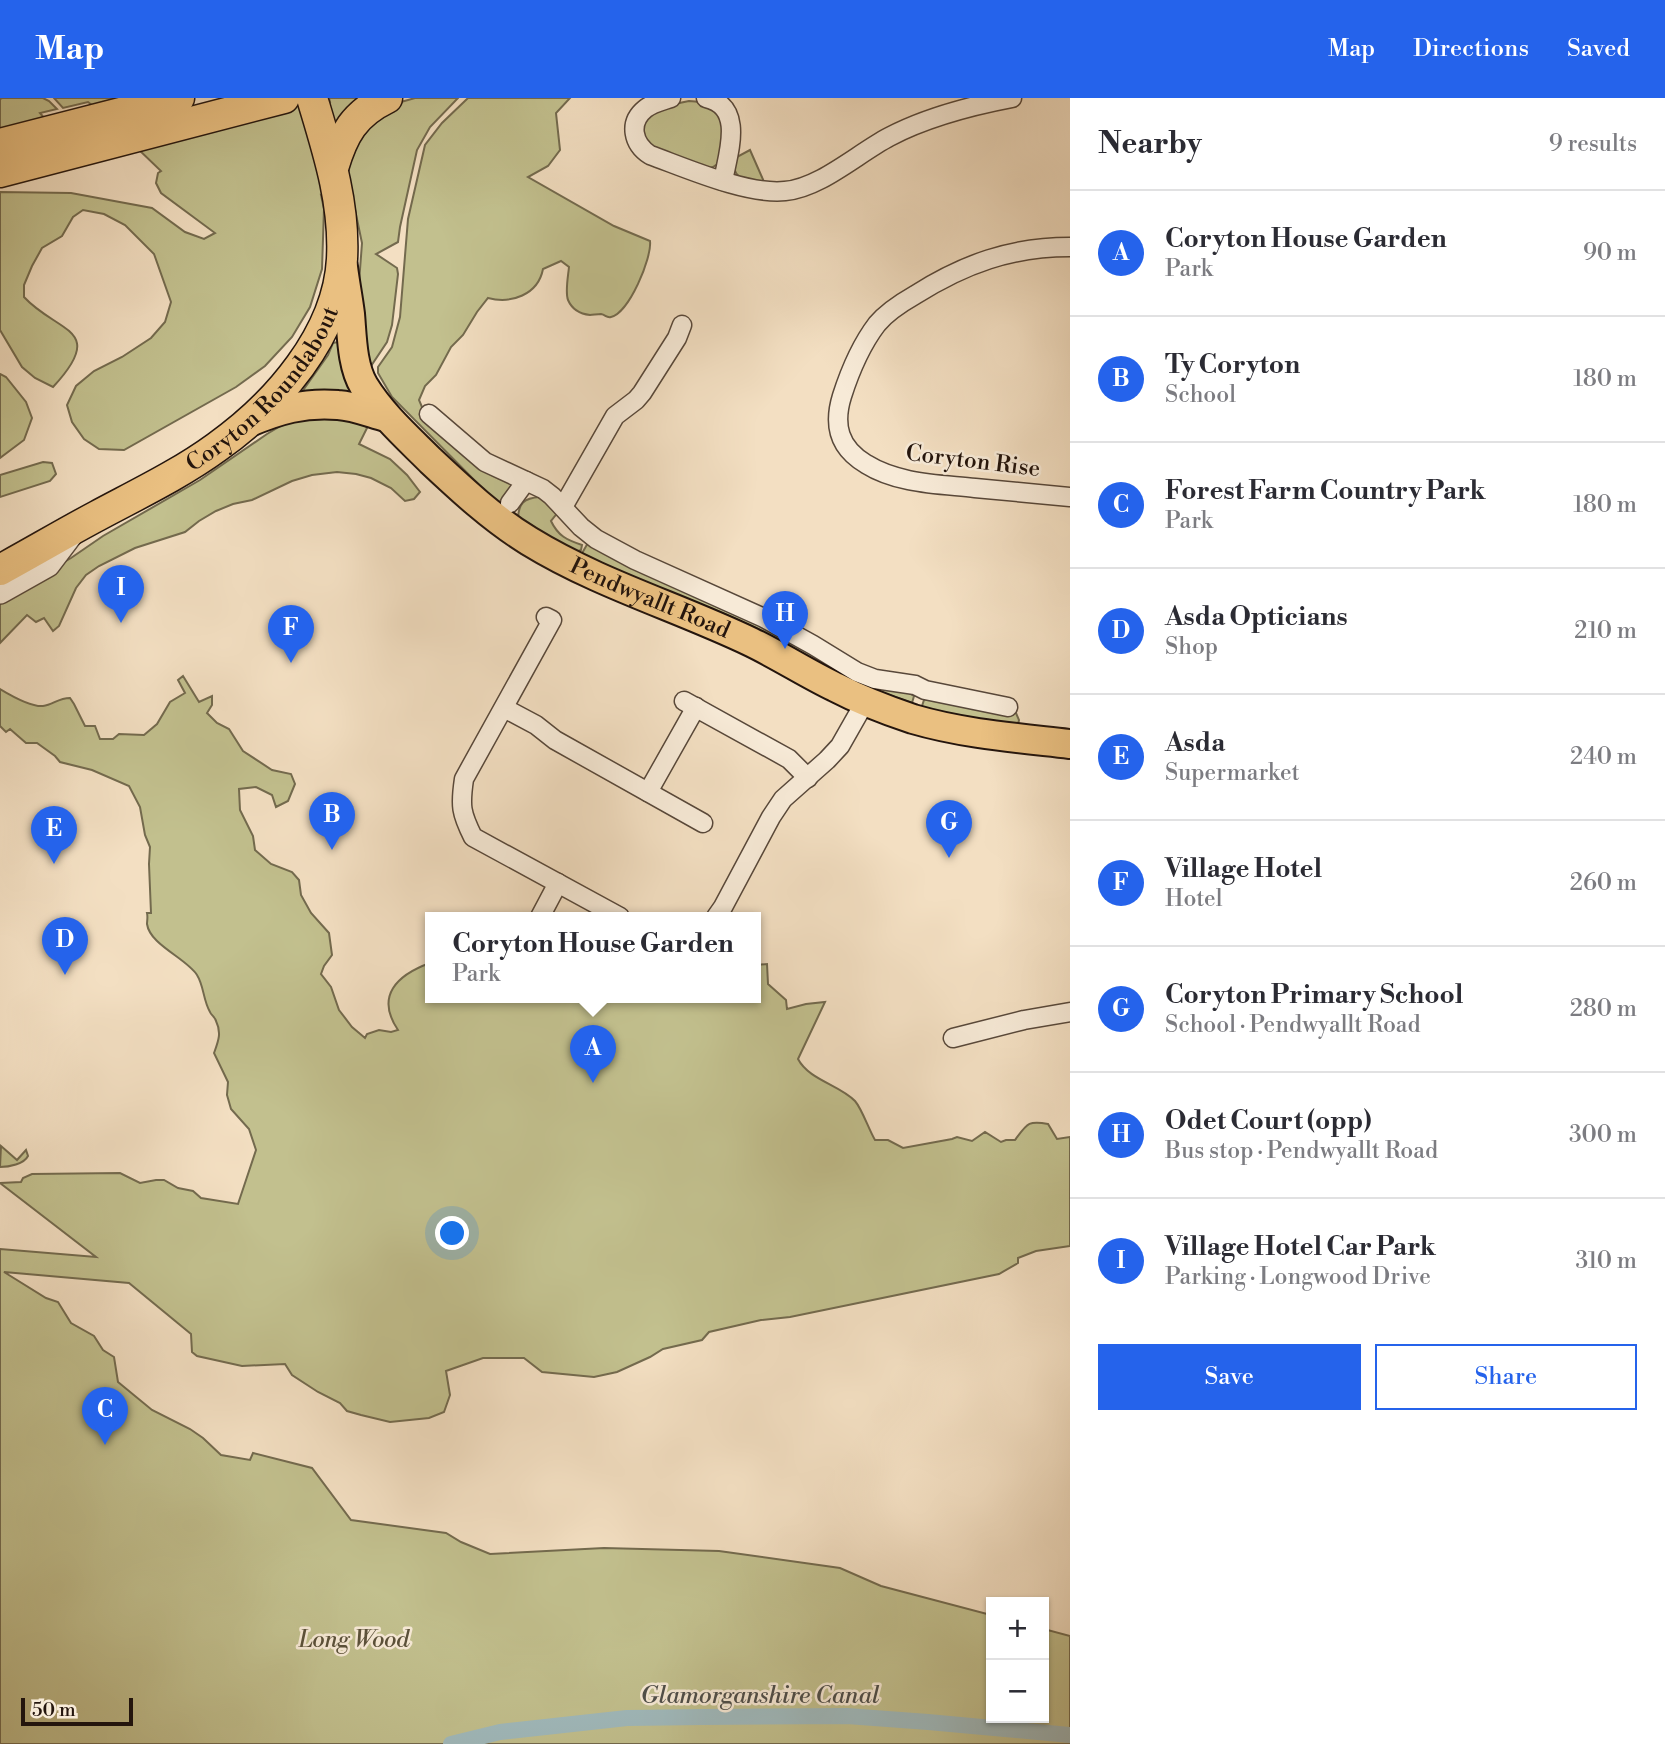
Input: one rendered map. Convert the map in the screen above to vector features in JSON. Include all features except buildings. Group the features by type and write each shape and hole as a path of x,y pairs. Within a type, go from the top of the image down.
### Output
{"highway":[{"path":"124,139 148,127 176,98"},
{"path":"0,144 176,98"},
{"path":"0,172 284,98"},
{"path":"333,168 353,122 371,106 387,98"},
{"name":"Coryton Roundabout","path":"0,570 217,448 246,424 290,379 308,355 332,305 342,261 341,221 333,168 314,102"}],"main road":[{"name":"Pendwyallt Road","path":"342,261 351,335 363,384 386,417 474,500 528,541 594,575 750,642 865,702 916,719 958,729 1070,744"},
{"name":"Pendwyallt Road","path":"246,424 286,408 310,404 340,405 386,417"}],"street":[{"path":"671,98 654,103 640,114 634,127 639,146 650,155 723,181 773,191 797,189 824,177 876,144 911,127 962,109 1012,98"},
{"path":"715,100 729,116 732,131 723,181"},
{"name":"Coryton Rise","path":"1070,247 1034,249 991,258 948,276 891,310 878,322 860,352 846,384 837,421 845,446 854,455 866,464 899,478 1070,498"},
{"path":"564,507 615,416 642,393 677,338 682,325"},
{"path":"429,414 485,462 552,496 596,539 635,560 764,618 857,672 875,679 915,685 925,690 1008,707"},
{"path":"510,503 526,481"},
{"path":"0,592 48,565 77,527"},
{"path":"546,617 552,620 464,779 461,803 466,824 473,837 611,912"},
{"path":"916,719 925,690"},
{"path":"720,912 783,799 841,746 865,702"},
{"path":"648,792 690,704 789,759 808,778"},
{"path":"504,708 536,725 555,740 703,823"},
{"path":"543,912 558,883"},
{"path":"953,1038 1024,1020 1070,1012"}],"green space":[{"path":"2,98 43,98 57,109 40,113 45,119 0,135"},
{"path":"54,98 147,98 97,109 88,102 63,108"},
{"path":"329,98 367,98 335,135 324,104 330,102"},
{"path":"415,98 458,98 430,127 417,150 398,242 376,254 397,268 398,274 392,325 387,342 369,369 358,296 362,243 348,176 349,154 354,141 394,104"},
{"path":"468,98 570,98 556,113 560,150 548,166 528,177 614,226 650,241 650,249 638,284 618,313 611,317 590,315 574,308 567,297 569,267 561,261 543,269 536,285 522,296 506,300 488,298 463,335 451,347 436,375 425,386 419,400 427,419 513,483 515,491 502,502 496,502 392,397 378,373 378,367 392,347 400,317 408,219 425,145 442,123"},
{"path":"689,101 710,106 725,122 719,163 707,169 644,144 641,133 643,122 653,113"},
{"path":"299,103 328,196 321,195 324,209 322,269 310,307 292,337 265,366 236,387 124,450 99,449 84,439 72,422 67,405 76,386 94,371 151,338 165,322 171,302 154,254 125,225 104,214 83,210 73,217 62,236 42,248 24,285 24,297 72,333 77,342 76,353 69,368 53,387 35,378 22,367 0,330 0,192 71,193 152,208 185,232 204,239 215,233 161,193 156,183 161,171 135,146"},
{"path":"750,150 765,184 742,178 735,172 733,159"},
{"path":"338,342 366,399 304,395 304,389 328,355 333,343"},
{"path":"0,374 6,377 26,402 32,418 24,440 0,458"},
{"path":"318,413 363,421 367,428 359,444 390,459 420,492 414,499 405,501 391,488 371,478 337,472 292,481 252,500 216,511 185,532 135,548 99,566 86,575 76,588 59,626 53,631 44,618 36,622 27,615 0,643 0,600 200,480 289,421"},
{"path":"43,462 52,463 56,474 50,481 0,497 0,475"},
{"path":"540,497 559,511 551,521 560,534 582,545 581,550 576,552 518,520 523,502"},
{"path":"589,541 902,689 914,696 912,703 878,691 745,626 581,555"},
{"name":"Long Wood","path":"183,676 199,702 212,696 212,705 207,713 217,723 229,729 243,751 272,770 291,774 295,784 288,801 276,807 272,795 256,787 239,789 240,810 253,836 255,850 271,864 292,872 299,880 301,895 311,913 329,933 332,955 321,974 331,987 339,1010 365,1038 367,1034 379,1030 398,1030 391,1018 389,997 399,981 425,965 425,1003 761,1003 761,965 767,964 768,984 786,1000 787,1009 825,1002 798,1059 809,1072 855,1101 875,1140 888,1140 903,1148 957,1137 972,1141 985,1132 1001,1142 1015,1140 1025,1127 1032,1123 1048,1124 1057,1139 1070,1137 1070,1246 1036,1251 1018,1258 1018,1263 999,1274 709,1332 702,1340 663,1349 617,1372 594,1377 542,1372 524,1358 483,1358 446,1371 450,1395 444,1412 429,1418 390,1422 347,1411 340,1403 292,1375 285,1364 242,1366 197,1356 192,1352 191,1334 129,1283 4,1272 46,1298 58,1302 71,1323 94,1336 103,1350 114,1357 118,1382 152,1410 190,1429 221,1455 250,1460 253,1453 312,1468 351,1520 446,1533 490,1554 604,1548 719,1551 840,1568 881,1586 986,1614 986,1723 1049,1723 1049,1630 1070,1636 1070,1744 0,1744 0,1249 96,1257 0,1183 21,1182 32,1174 120,1173 140,1183 164,1180 178,1188 193,1191 201,1198 238,1204 256,1150 249,1129 231,1109 227,1095 228,1082 214,1053 219,1037 218,1025 208,1007 199,979 192,969 161,945 147,924 147,913 151,913 150,847 140,807 129,786 92,770 60,762 37,743 26,743 10,729 6,732 0,726 0,689 38,706 70,698 85,726 95,726 100,739 113,739 119,734 144,735 157,724 170,702 185,693 178,680"},
{"path":"929,698 1005,709 1016,713 1019,720 1017,729 923,712 924,700"},
{"path":"1,1146 17,1160 26,1150 28,1156 20,1163 0,1167"}],"waterway":[{"name":"Glamorganshire Canal","path":"451,1744 500,1732 627,1718 847,1716 1070,1735"}],"place":[{"name":"Village Hotel Car Park","path":"121,623"},
{"name":"Odet Court (opp)","path":"785,649"},
{"name":"Village Hotel","path":"291,663"},
{"name":"Ty Coryton","path":"332,850"},
{"name":"Coryton Primary School","path":"949,858"},
{"name":"Asda","path":"54,864"},
{"name":"Asda Opticians","path":"65,975"},
{"name":"Coryton House Garden","path":"593,1083"},
{"name":"Forest Farm Country Park","path":"105,1445"}]}
